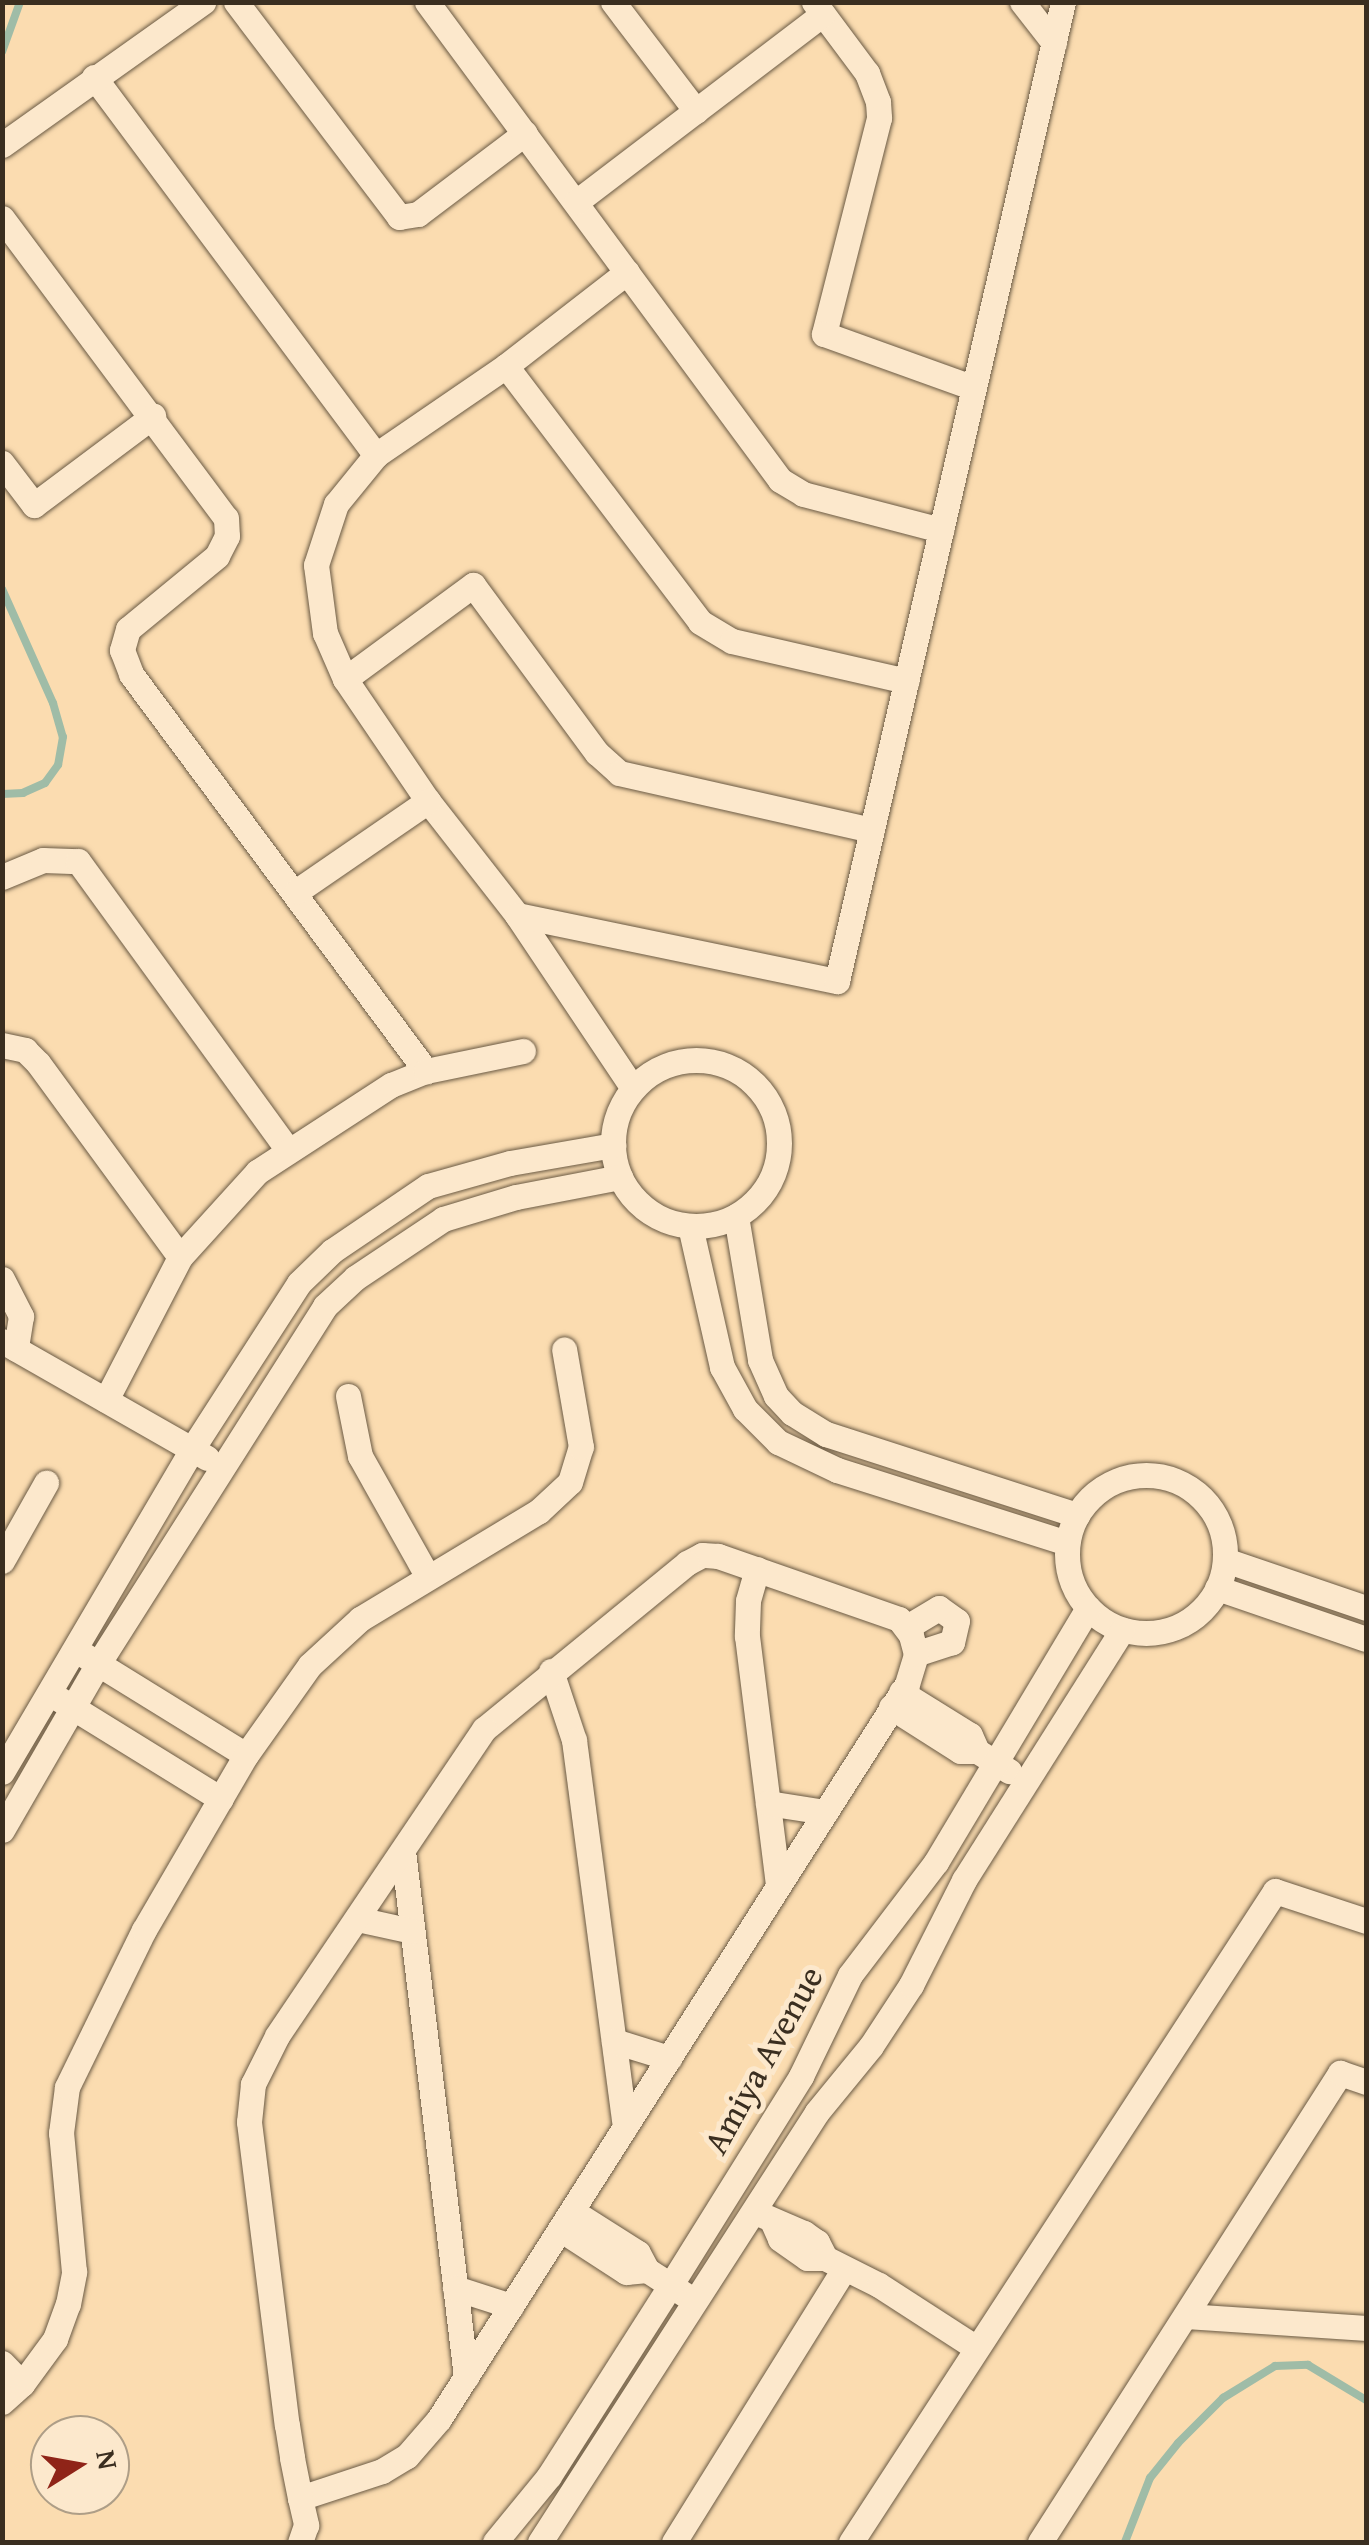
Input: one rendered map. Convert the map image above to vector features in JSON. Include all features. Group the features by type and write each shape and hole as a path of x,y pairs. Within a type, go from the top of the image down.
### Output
{"street":[{"path":"2,145 203,2"},
{"path":"236,2 399,217 418,214 525,133"},
{"path":"428,2 780,480 803,494 941,530"},
{"path":"613,2 696,111"},
{"path":"1022,2 1054,43"},
{"path":"516,915 837,981 1063,2"},
{"path":"576,202 696,111 819,8 866,73 878,102 879,118 824,334 974,388"},
{"path":"94,77 376,455"},
{"path":"2,218 216,499 228,528 217,556 128,629 122,650 126,662 426,1072"},
{"path":"628,272 506,366 376,455 336,504 316,566 324,633 345,679 428,801 516,915 633,1088"},
{"path":"506,366 700,622 732,641 906,681"},
{"path":"2,463 34,505 153,416"},
{"path":"345,679 474,586 597,753 619,773 872,830"},
{"path":"297,891 428,801"},
{"path":"2,878 43,860 78,861 287,1149"},
{"path":"2,1045 25,1050 38,1062 180,1257"},
{"path":"106,1400 180,1257 257,1172 362,1101 426,1072 523,1050"},
{"path":"692,1059 714,1061 754,1082 776,1120 778,1154 768,1186 736,1216 690,1226 648,1211 620,1176 613,1145 622,1105 633,1088 670,1063 692,1059"},
{"path":"2,1772 192,1449 299,1283 332,1251 428,1186 470,1173 613,1145"},
{"path":"2,1830 98,1664 325,1306 355,1278 443,1218 516,1197 620,1176"},
{"path":"736,1216 754,1331 766,1378 776,1396 807,1424 847,1442 1077,1515"},
{"path":"690,1226 713,1342 745,1409 778,1442 794,1452 1068,1543"},
{"path":"2,1278 21,1316 9,1345 222,1466"},
{"path":"705,1309 749,1301"},
{"path":"713,1342 754,1331"},
{"path":"12,2393 55,2339 74,2272 62,2132 67,2087 144,1930 246,1755 310,1665 336,1638 539,1511 570,1482 582,1448 564,1349"},
{"path":"348,1396 360,1456 428,1577"},
{"path":"1140,1475 1159,1476 1194,1491 1208,1505 1224,1540 1225,1560 1208,1604 1178,1627 1141,1634 1122,1630 1088,1608 1070,1578 1068,1543 1077,1515 1103,1487 1140,1475"},
{"path":"2,1561 11,1527 46,1483"},
{"path":"300,2498 370,2475 407,2456 426,2438 896,1700 916,1654 907,1627 890,1614 710,1554 695,1558 501,1711 477,1738 277,2036 253,2084 250,2104 284,2406 300,2498 308,2537"},
{"path":"1225,1560 1366,1608"},
{"path":"757,1569 748,1601 747,1636 778,1886"},
{"path":"1217,1588 1366,1639"},
{"path":"907,1627 939,1608 957,1621 952,1642 916,1654"},
{"name":"Amiya Avenue","path":"495,2542 540,2490 670,2286 801,2076 850,1974 920,1885 987,1757 1027,1710 1088,1608"},
{"name":"Amiya Avenue","path":"540,2542 696,2302 764,2217 817,2112 871,2046 911,1985 958,1890 1122,1630"},
{"path":"74,1648 246,1755"},
{"path":"1058,1657 1091,1680"},
{"path":"551,1671 574,1740 625,2127"},
{"path":"48,1692 221,1799"},
{"path":"896,1700 960,1751 987,1757 1026,1782"},
{"path":"1027,1710 1058,1730"},
{"path":"768,1802 825,1812"},
{"path":"402,1851 466,2378"},
{"path":"851,2542 1275,1891 1366,1921"},
{"path":"357,1919 412,1930"},
{"path":"614,2041 669,2058"},
{"path":"1040,2542 1340,2073 1366,2082"},
{"path":"728,2193 764,2217 790,2224 818,2242 834,2264 879,2285 975,2347"},
{"path":"566,2220 626,2272 647,2270 696,2302"},
{"path":"674,2542 834,2264"},
{"path":"456,2288 511,2306"},
{"path":"1186,2316 1366,2328"},
{"path":"2,2363 12,2393"}],"waterway":[{"path":"2,52 20,2"},
{"path":"2,589 53,703 63,737 58,765 45,783 23,793 2,794"},
{"path":"1125,2542 1150,2478 1178,2443 1223,2398 1275,2366 1308,2365 1366,2400"}]}
